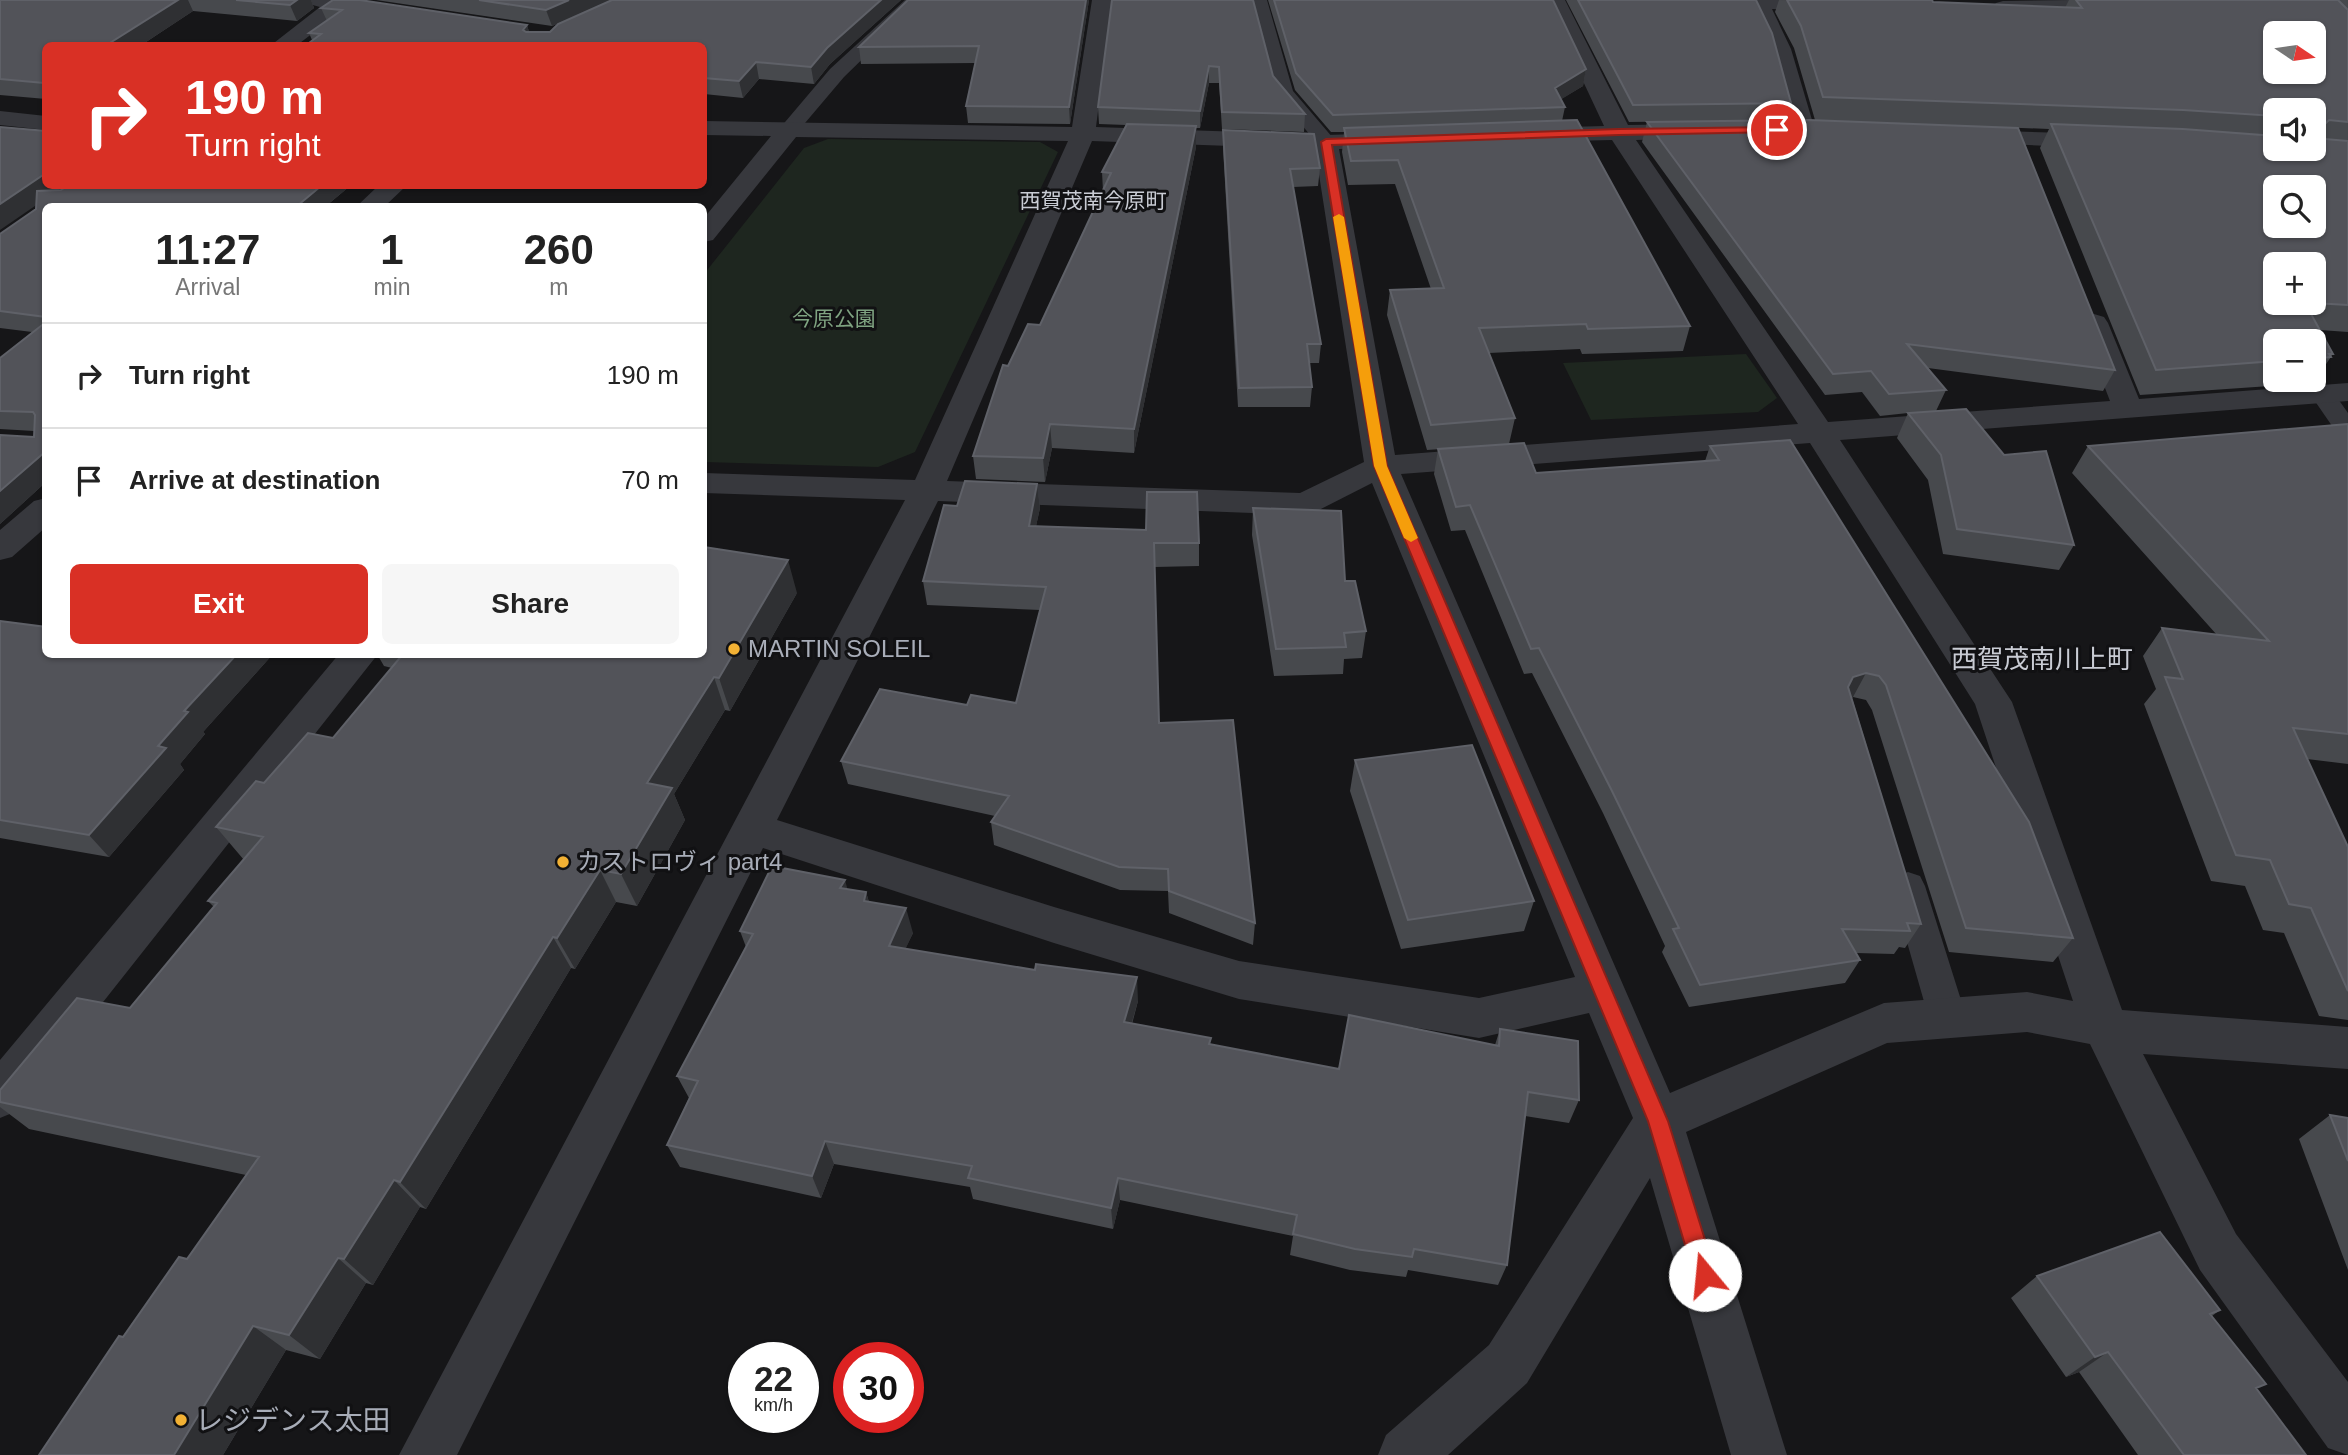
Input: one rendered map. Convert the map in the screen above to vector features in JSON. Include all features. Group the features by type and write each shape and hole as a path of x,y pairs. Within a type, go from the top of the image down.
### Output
{"street":[{"path":"316,0 406,13"},
{"path":"427,1455 927,490 1083,134 1102,0"},
{"path":"1555,0 1619,132 1819,432 1993,702 2105,1027 2218,1252 2348,1428"},
{"path":"1989,7 2165,0"},
{"path":"1733,1 1853,4"},
{"path":"1758,1 1780,49 1803,130"},
{"path":"287,42 342,2"},
{"path":"0,118 42,122"},
{"path":"707,128 787,132 1083,134 1326,142 1424,139"},
{"path":"1507,136 1724,130"},
{"path":"1777,130 1830,131"},
{"path":"707,230 787,132"},
{"path":"1953,136 2116,142"},
{"path":"2021,139 2031,165"},
{"path":"1326,142 1381,466 1658,1121 1759,1455"},
{"path":"373,203 390,189"},
{"path":"2082,293 2128,409"},
{"path":"707,483 1305,504 1381,466 2335,393"},
{"path":"0,550 42,512"},
{"path":"0,1096 357,658"},
{"path":"750,828 1239,980 1479,1018 1603,990"},
{"path":"1406,1455 1508,1364 1658,1121 1884,1023 2027,1012 2136,1032 2348,1048"}],"lane":[{"path":"787,132 837,74 915,0"},
{"path":"1259,0 1284,92 1326,142"},
{"path":"2335,393 2348,431"},
{"path":"1899,858 1948,1018"}],"green space":[{"name":"今原公園","path":"828,139 1040,142 1058,152 915,452 878,467 707,462 707,270 804,148"},
{"path":"1746,354 1777,398 1758,412 1591,420 1563,363"}],"building":[{"path":"0,0 178,0 111,42 42,42 42,83 0,79"},
{"path":"236,0 297,0 290,5"},
{"path":"333,0 360,0 527,25 523,30 526,32 550,32 558,24 612,0 881,0 827,48 811,67 756,62 739,81 707,78 707,42 310,42 321,34 309,33 342,10 321,8"},
{"path":"479,0 569,0 546,10"},
{"path":"908,0 1086,0 1069,107 966,106 979,46 859,47"},
{"path":"1112,0 1253,0 1273,76 1305,114 1222,112 1219,67 1209,66 1200,111 1098,107"},
{"path":"1274,0 1553,0 1586,69 1555,88 1565,107 1333,115 1296,73"},
{"path":"1578,0 1756,0 1772,33 1791,103 1633,105"},
{"path":"1787,0 1932,0 2082,8 2076,0 2338,0 2348,10 2348,122 2329,120 2326,123 2326,98 2263,98 2263,115 1823,97 1801,26"},
{"path":"1577,120 1690,326 1588,329 1586,324 1479,328 1515,418 1431,425 1390,290 1444,288 1398,160 1351,161 1344,128"},
{"path":"1809,120 2018,128 2115,370 1907,344 1946,390 1889,394 1871,371 1833,374 1647,122"},
{"path":"1127,124 1196,126 1134,429 1050,424 1043,458 973,456 1003,365 1008,366 1028,324 1040,325 1111,173 1102,172"},
{"path":"2051,124 2263,135 2263,161 2326,161 2326,139 2348,141 2348,305 2326,304 2326,252 2263,252 2263,315 2312,315 2319,329 2263,329 2263,362 2156,370"},
{"path":"0,127 42,131 42,176 0,204"},
{"path":"1223,130 1314,134 1320,168 1290,169 1321,344 1307,344 1312,387 1239,388"},
{"path":"317,189 301,203 42,203 42,316 0,311 0,234 36,209 37,191"},
{"path":"42,325 42,454 0,491 0,435 34,437 35,415 33,412 0,411 0,358"},
{"path":"2326,341 2333,354 2329,354 2331,357 2326,358"},
{"path":"1966,409 2004,455 2046,451 2074,545 1957,529 1941,455 1908,413"},
{"path":"2348,424 2348,734 2293,728 2348,847 2348,991 2311,908 2289,904 2270,860 2236,855 2165,677 2183,679 2162,628 2269,641 2088,446"},
{"path":"1790,440 2029,822 2073,938 1966,928 1886,685 1879,676 1866,673 1853,677 1848,687 1921,924 1907,923 1910,931 1842,929 1860,960 1700,985 1673,929 1679,928 1611,789 1539,648 1531,649 1470,505 1456,507 1438,449 1524,443 1536,473 1719,460 1710,446"},
{"path":"965,481 1037,484 1029,526 1146,530 1147,492 1197,492 1199,543 1154,543 1159,723 1233,720 1255,923 1169,891 1168,869 1119,867 991,822 1009,796 841,761 880,689 967,705 971,695 1016,703 1046,587 923,581 944,505 957,506"},
{"path":"1253,508 1341,511 1345,581 1355,581 1366,631 1344,633 1346,647 1276,649"},
{"path":"707,547 788,560 719,678 714,677 647,783 672,788 621,874 600,870 557,938 553,937 400,1182 394,1180 344,1259 338,1258 289,1335 253,1326 174,1455 39,1455 119,1336 123,1337 179,1257 187,1259 259,1157 0,1102 0,1090 77,998 130,1008 217,903 208,901 263,837 216,827 256,781 264,783 308,733 333,738 400,658 707,658"},
{"path":"0,621 42,626 42,658 233,658 184,711 188,712 158,746 166,748 89,835 0,820"},
{"path":"1472,745 1534,901 1408,920 1355,760"},
{"path":"772,866 845,880 840,888 866,892 864,901 906,908 889,946 1035,970 1036,964 1137,977 1124,1022 1211,1038 1209,1044 1339,1069 1349,1015 1499,1046 1500,1029 1578,1041 1579,1100 1528,1092 1507,1265 1414,1249 1412,1257 1355,1249 1293,1234 1297,1215 1118,1178 1111,1208 968,1178 972,1166 825,1141 812,1176 667,1145 698,1081 677,1076 753,934 740,931"},
{"path":"2330,1115 2348,1118 2348,1161"},
{"path":"2160,1232 2220,1310 2210,1314 2266,1384 2256,1388 2306,1455 2184,1455 2108,1352 2095,1357 2037,1276"}],"slow traffic":[{"path":"1339,217 1381,466 1411,538"}],"place":[{"name":"MARTIN SOLEIL","path":"734,649"},
{"name":"カストロヴィ part4","path":"563,862"},
{"name":"レジデンス太田","path":"181,1420"}],"district":[{"name":"西賀茂南今原町","path":"1093,201"},
{"name":"西賀茂南川上町","path":"2042,659"}],"route":[{"path":"1705,1275 1658,1121 1381,466 1326,142 1619,132 1777,130"}]}
